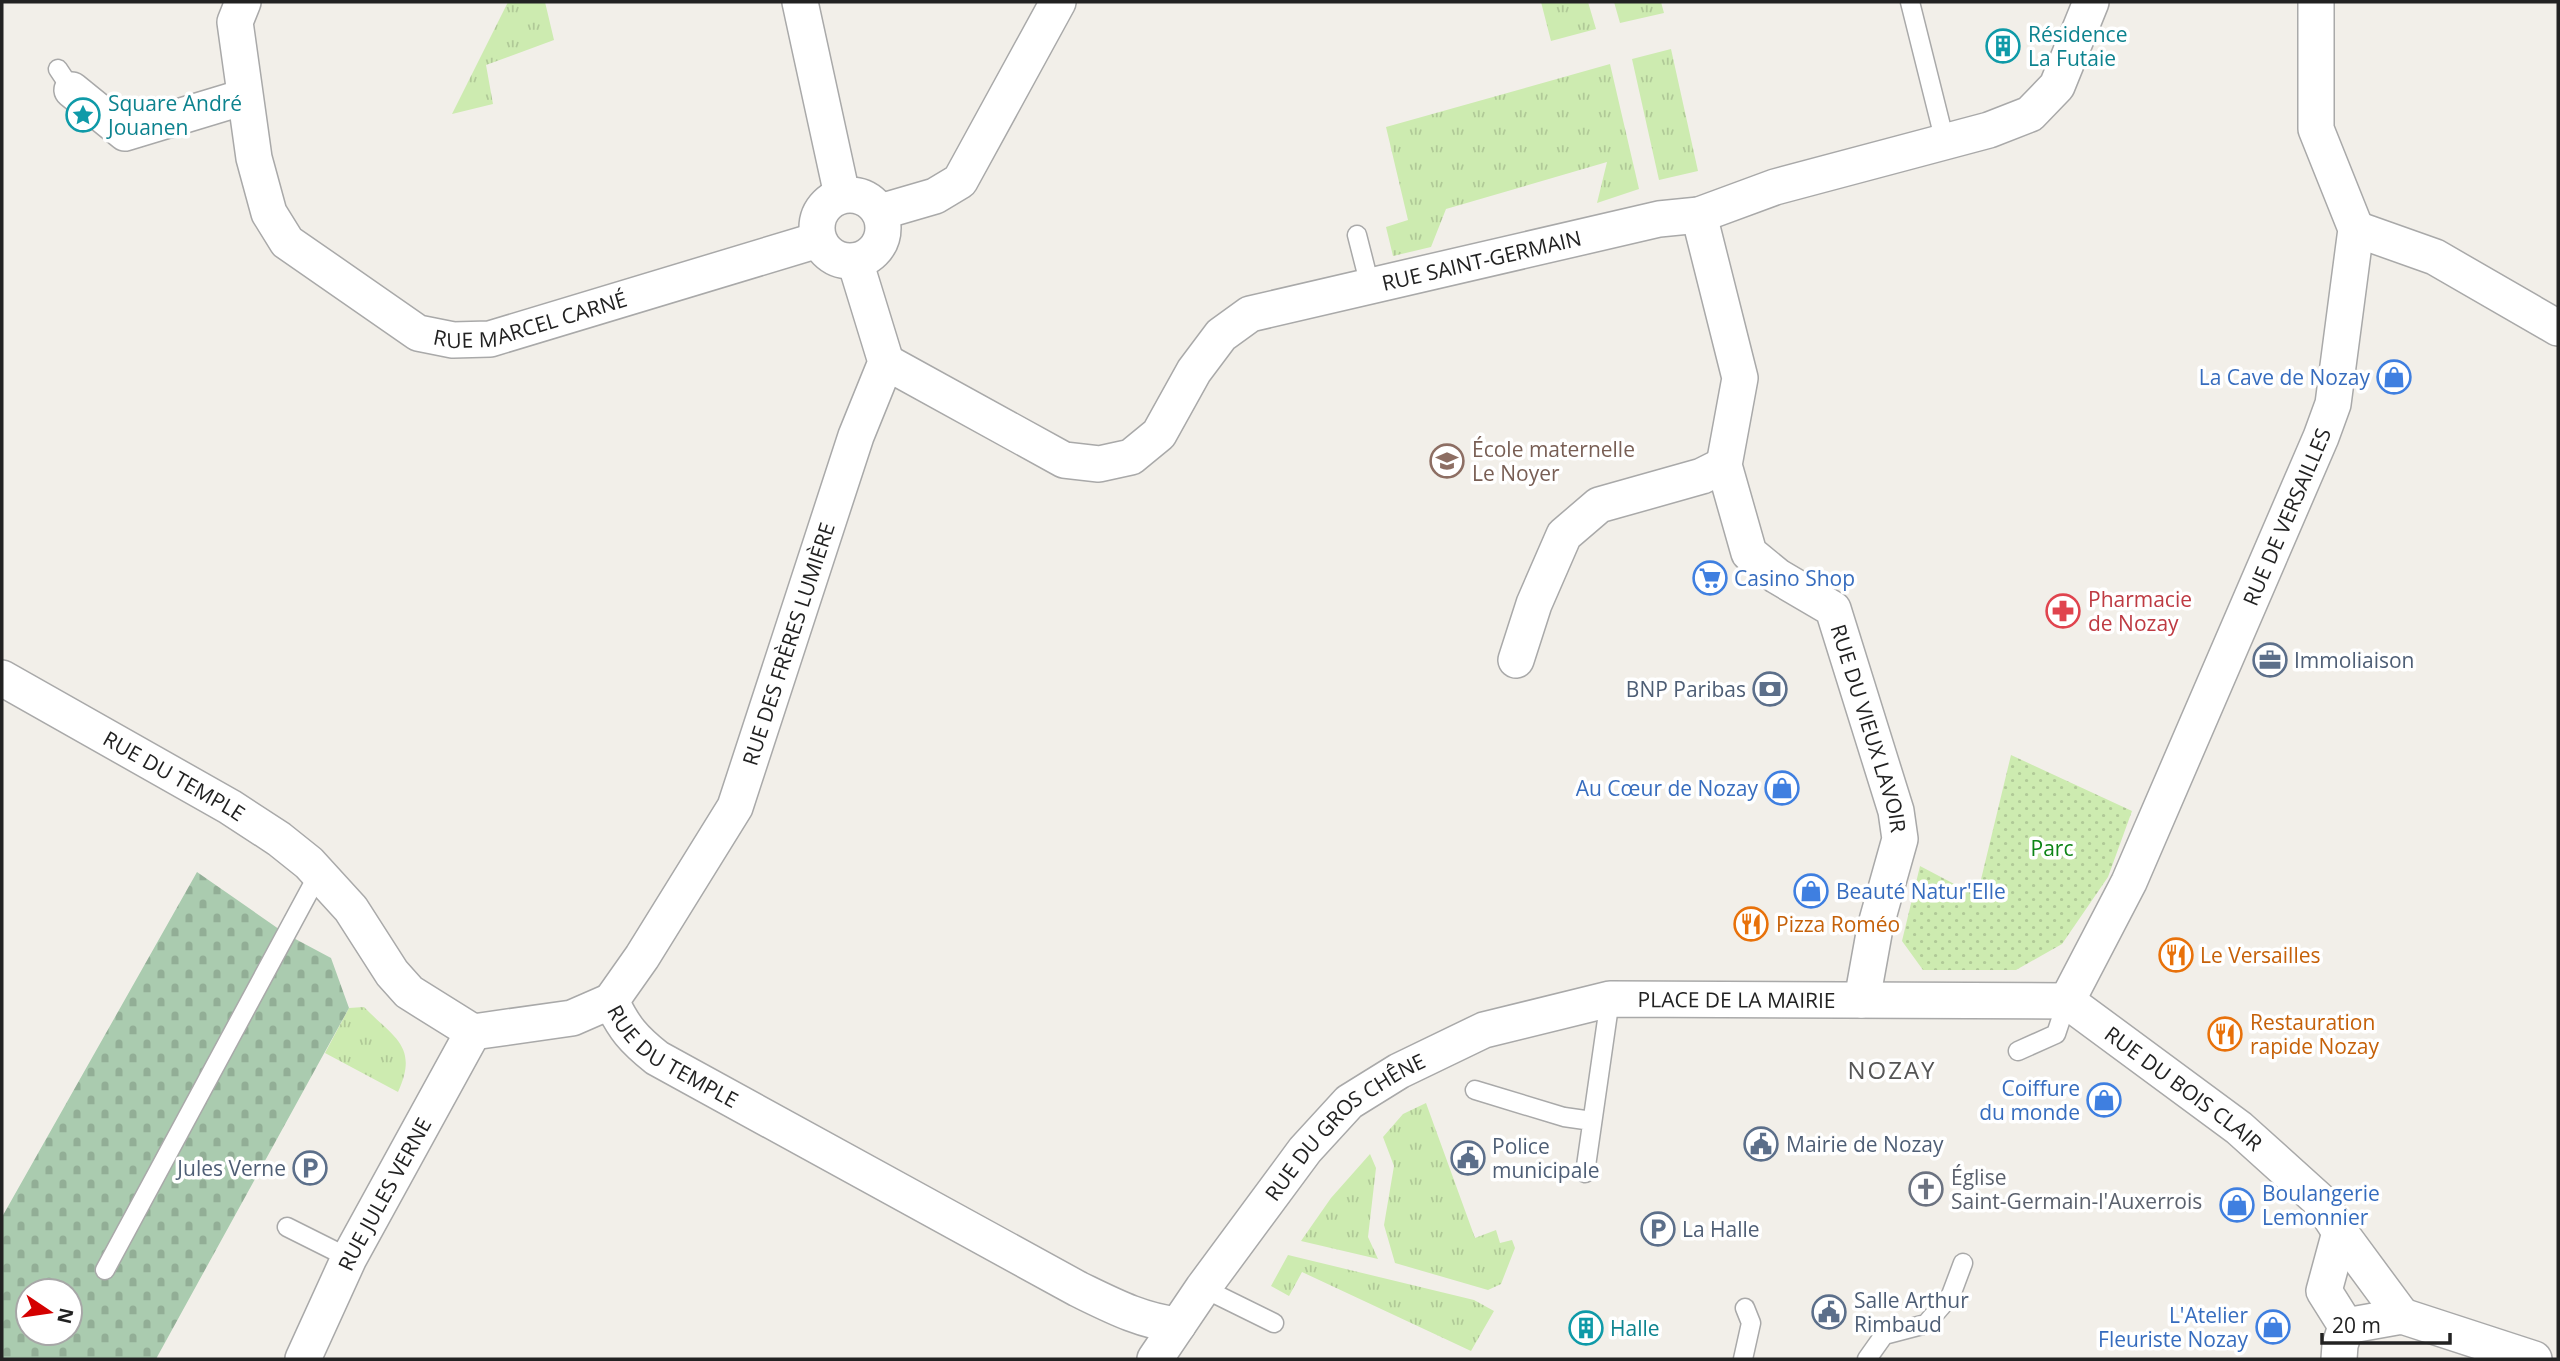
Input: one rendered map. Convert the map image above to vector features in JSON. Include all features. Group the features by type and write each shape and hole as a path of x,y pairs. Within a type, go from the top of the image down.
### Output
{"street":[{"name":"RUE MARCEL CARNÉ","path":"243,2 235,22 244,97 254,158 269,213 287,242 418,333 453,340 489,338 818,240"},
{"path":"800,2 842,195"},
{"path":"880,212 935,196 960,181 1058,2"},
{"name":"RUE SAINT-GERMAIN","path":"886,362 1064,460 1099,464 1131,457 1159,434 1194,371 1221,335 1250,314 1659,219 1691,216 1775,187 1989,130 2030,114 2057,86 2091,2"},
{"name":"RUE DE VERSAILLES","path":"2067,1001 2129,882 2322,437 2333,404 2356,229 2316,129 2316,2"},
{"path":"65,79 125,133 244,97"},
{"path":"853,194 864,198 880,212 883,233 880,243 874,252 855,261 833,257 824,250 818,240 818,217 824,207 842,195 853,194"},
{"name":"RUE DU VIEUX LAVOIR","path":"1691,216 1740,378 1724,465 1749,553 1777,576 1833,609 1896,811 1900,839 1875,928 1862,1000"},
{"path":"2356,229 2435,257 2558,327"},
{"path":"855,261 886,362"},
{"name":"RUE DES FRÈRES LUMIÈRE","path":"611,1000 642,957 735,807 856,436 886,362"},
{"path":"1516,660 1534,604 1564,535 1599,505 1702,476 1724,465"},
{"name":"RUE DU TEMPLE","path":"2,678 230,807 279,839 319,873 351,909 392,973 409,992 473,1032 572,1018 611,1000 623,1026 635,1041 657,1058 1078,1289 1136,1316 1178,1325"},
{"name":"PLACE DE LA MAIRIE","path":"1610,999 1862,1000"},
{"name":"RUE DU GROS CHÊNE","path":"1154,1359 1305,1150 1349,1102 1399,1071 1484,1030 1610,999"},
{"path":"1862,1000 2067,1001"},
{"name":"RUE DU BOIS CLAIR","path":"2067,1001 2239,1128 2320,1201 2402,1317"},
{"name":"RUE JULES VERNE","path":"303,1359 349,1258 473,1032"},
{"path":"2340,1232 2324,1291 2342,1343 2402,1317 2535,1359"}],"lane":[{"path":"1910,2 1945,142"},
{"path":"1357,235 1370,286"},
{"path":"105,1270 319,873"},
{"path":"1585,1173 1610,999"},
{"path":"2018,1051 2056,1034 2067,1001"},
{"path":"1475,1090 1564,1117 1592,1121"},
{"path":"287,1227 349,1258"},
{"path":"1867,1359 1884,1335 1926,1324 1951,1295 1963,1263"},
{"path":"1203,1288 1275,1323"},
{"path":"1742,1359 1751,1323 1745,1308"}],"green space":[{"path":"508,2 545,2 554,40 486,65 493,104 452,114"},
{"path":"1541,2 1588,2 1596,29 1551,41"},
{"path":"1614,2 1661,2 1664,13 1620,23"},
{"path":"1671,49 1698,171 1659,180 1632,59"},
{"path":"1610,64 1639,189 1597,203 1607,162 1446,209 1431,247 1393,256 1386,227 1408,220 1386,127"},
{"name":"Parc","path":"2011,755 2132,811 2108,877 2062,944 2016,970 1923,970 1902,941 1920,866 1977,896"},
{"path":"197,872 286,934 331,958 349,1008 156,1359 2,1359 2,1217"},
{"path":"364,1007 393,1035 404,1053 406,1064 398,1092 325,1053 349,1008"},
{"path":"1426,1103 1475,1238 1496,1230 1500,1243 1512,1240 1515,1248 1501,1284 1488,1290 1395,1263 1384,1225 1394,1166 1383,1137 1403,1114"},
{"path":"1370,1154 1376,1168 1368,1237 1378,1259 1301,1241 1331,1198"},
{"path":"1288,1255 1474,1300 1494,1311 1471,1351 1302,1272 1289,1296 1271,1286"}],"place":[{"name":"Résidence La Futaie","path":"2003,46"},
{"name":"Square André Jouanen","path":"83,115"},
{"name":"La Cave de Nozay","path":"2394,377"},
{"name":"École maternelle Le Noyer","path":"1447,461"},
{"name":"Casino Shop","path":"1710,578"},
{"name":"Pharmacie de Nozay","path":"2063,611"},
{"name":"Immoliaison","path":"2270,660"},
{"name":"BNP Paribas","path":"1770,689"},
{"name":"Au Cœur de Nozay","path":"1782,788"},
{"name":"Beauté Natur'Elle","path":"1811,891"},
{"name":"Pizza Roméo","path":"1751,924"},
{"name":"Le Versailles","path":"2176,955"},
{"name":"Restauration rapide Nozay","path":"2225,1034"},
{"name":"Coiffure du monde","path":"2104,1100"},
{"name":"Mairie de Nozay","path":"1761,1144"},
{"name":"Police municipale","path":"1468,1158"},
{"name":"Jules Verne","path":"310,1168"},
{"name":"Église Saint-Germain-l'Auxerrois","path":"1926,1189"},
{"name":"Boulangerie Lemonnier","path":"2237,1205"},
{"name":"La Halle","path":"1658,1229"},
{"name":"Salle Arthur Rimbaud","path":"1829,1312"},
{"name":"L'Atelier Fleuriste Nozay","path":"2273,1327"},
{"name":"Halle","path":"1586,1328"}],"district":[{"name":"NOZAY","path":"1892,1069"}]}
